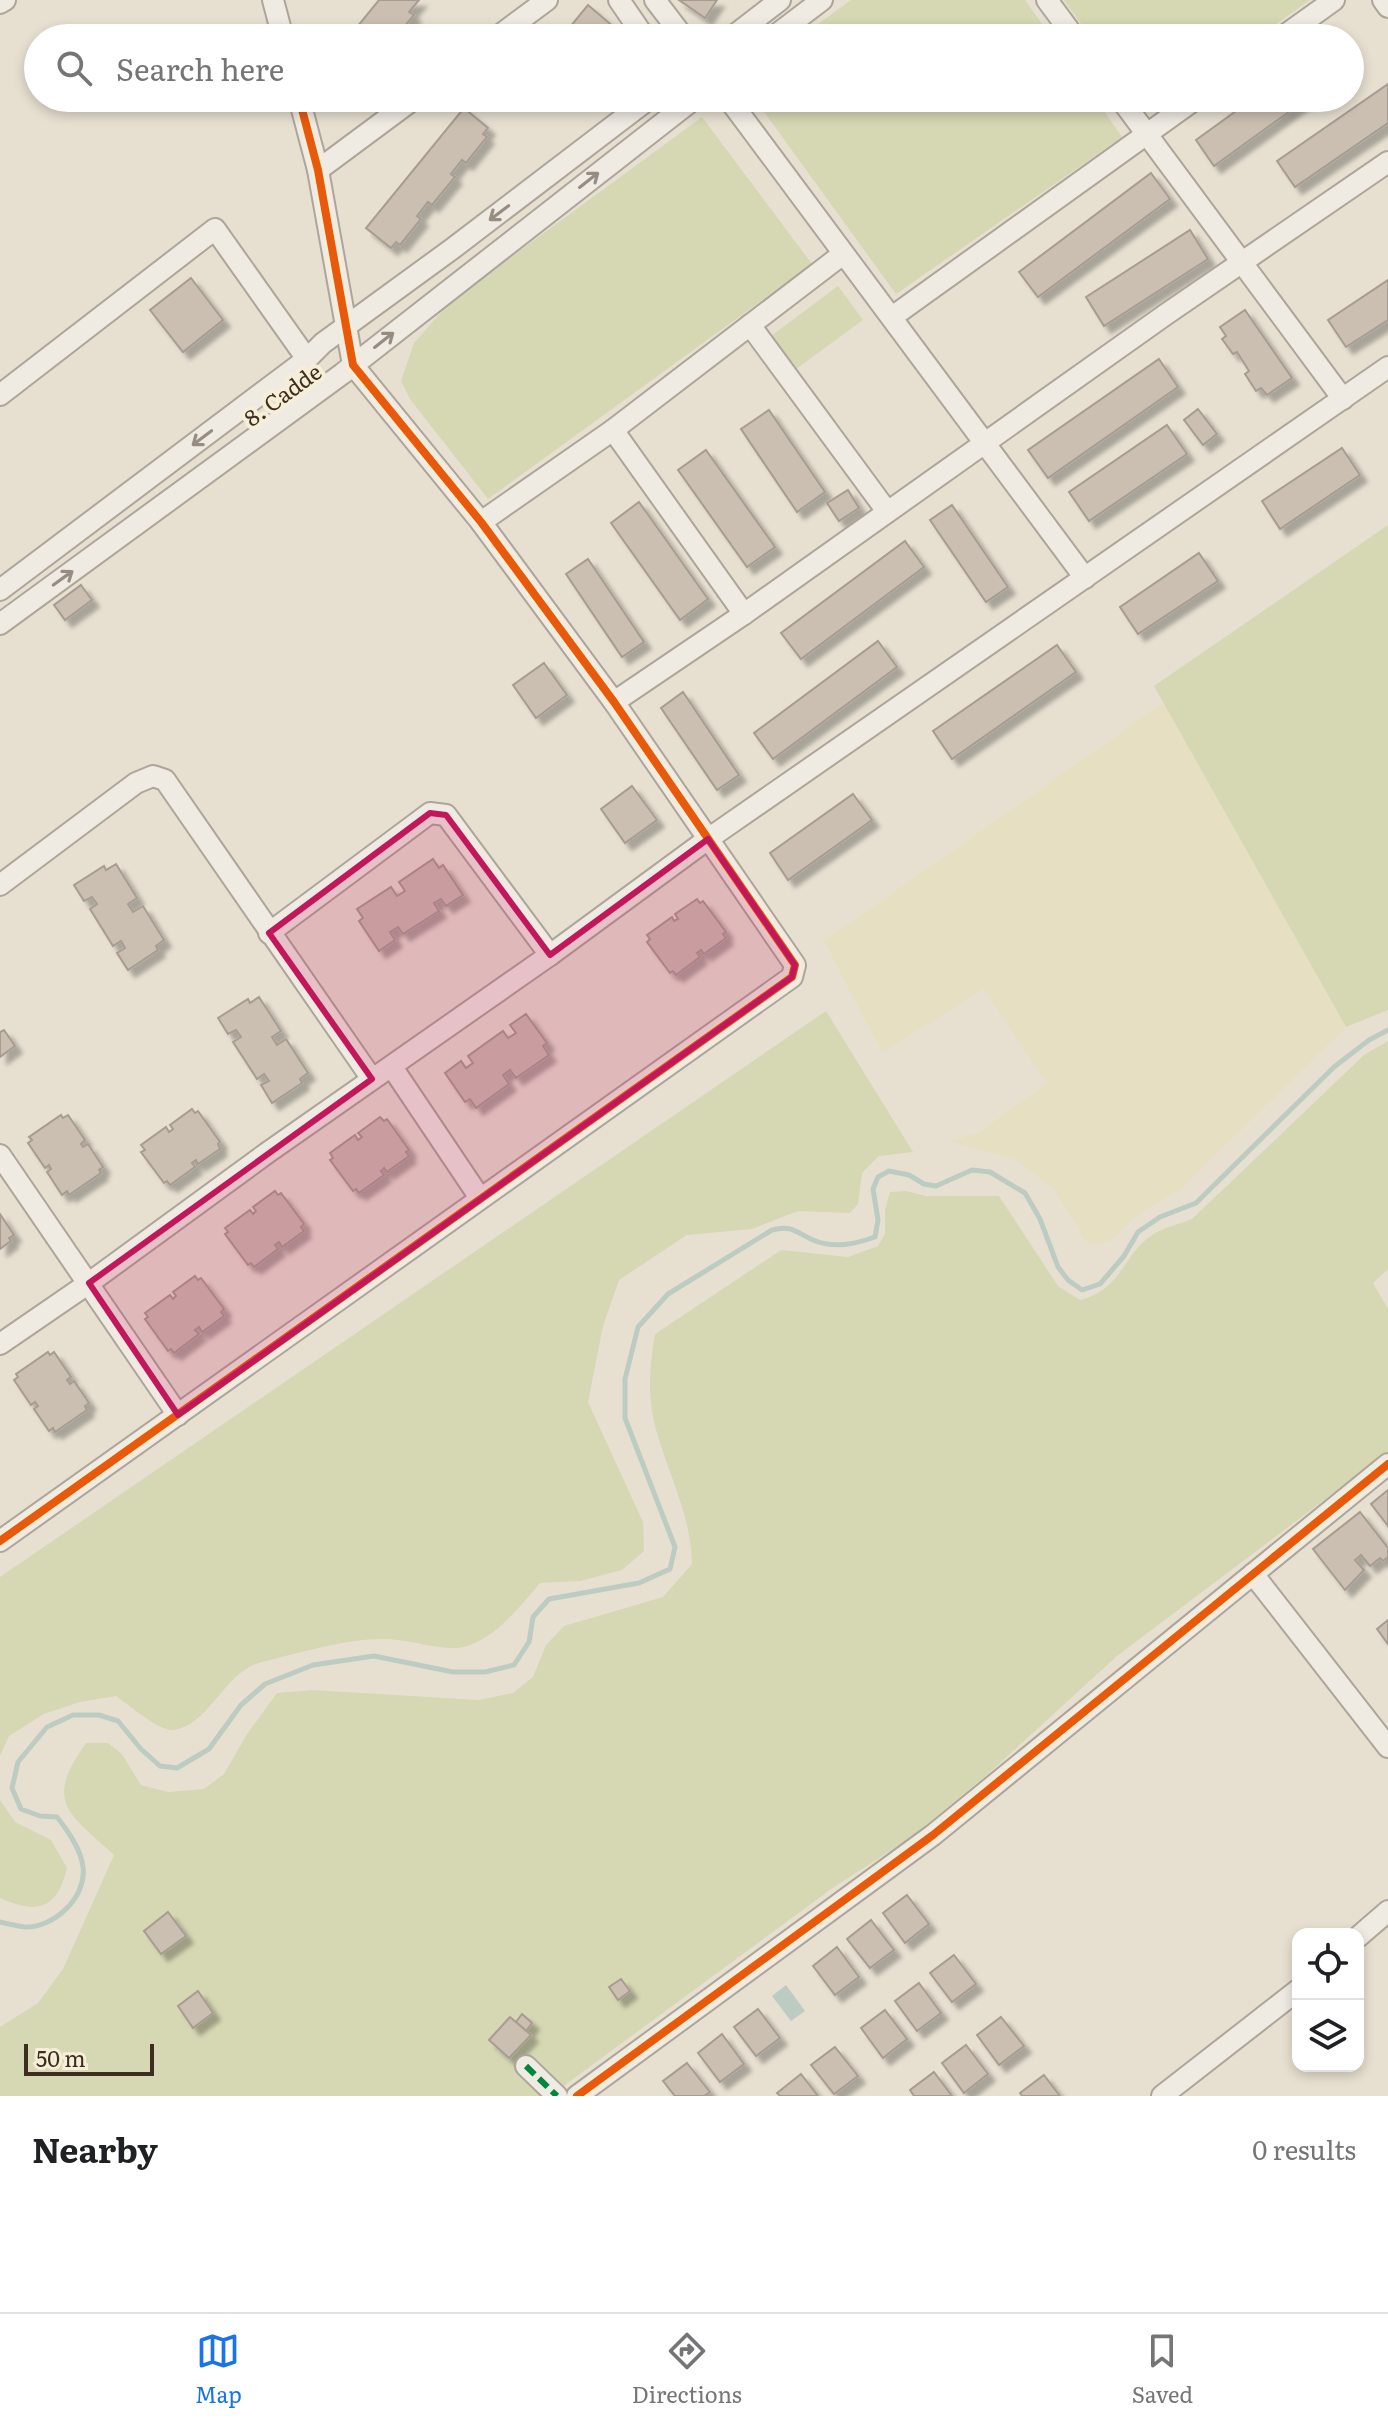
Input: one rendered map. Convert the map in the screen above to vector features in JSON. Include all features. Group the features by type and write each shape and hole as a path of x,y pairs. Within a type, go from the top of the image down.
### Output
{"street":[{"path":"0,3 5,0"},
{"path":"273,0 279,24"},
{"path":"515,24 547,0"},
{"path":"619,0 635,24"},
{"path":"655,0 673,24"},
{"path":"749,24 780,0"},
{"path":"790,24 822,0"},
{"path":"1047,0 1065,24"},
{"path":"1301,24 1334,0"},
{"path":"1383,0 1388,7"},
{"path":"0,1541 792,977 795,965 614,702 481,522 353,365 318,170 303,112"},
{"path":"318,170 396,112"},
{"name":"8. Cadde","path":"0,590 631,112"},
{"name":"8. Cadde","path":"0,624 353,365 677,112"},
{"path":"738,112 1085,578"},
{"path":"1130,112 1343,399"},
{"path":"892,317 1178,112"},
{"path":"614,702 1388,162"},
{"path":"0,395 215,229 307,359"},
{"path":"481,522 613,430 843,254"},
{"path":"750,325 886,510"},
{"path":"0,1344 550,955 708,839 1388,367"},
{"path":"613,430 744,614"},
{"path":"0,885 136,783 153,776 165,780 372,1079"},
{"path":"269,933 430,813 446,815 550,955"},
{"path":"392,1067 480,1198"},
{"path":"0,1155 178,1415"},
{"path":"577,2096 933,1835 1388,1464"},
{"path":"1253,1574 1388,1747"},
{"path":"1364,1932 1388,1911"},
{"path":"1162,2096 1292,1995"},
{"path":"526,2066 557,2096"}],"highlighted area":[{"path":"430,813 446,815 550,955 708,839 795,965 792,977 178,1415 89,1283 372,1079 269,933"}],"shaded area":[{"path":"1165,702 1346,1027 1181,1189 1140,1213 1109,1243 1092,1244 1084,1239 1054,1189 1016,1160 949,1141 978,1133 1047,1083 984,989 882,1053 824,941"},
{"path":"786,1985 805,2011 791,2021 772,1996"}],"green space":[{"path":"851,0 1025,0 1042,24 818,24"},
{"path":"1064,0 1310,0 1276,24 1081,24"},
{"path":"764,112 1105,112 1122,137 896,294"},
{"path":"702,117 812,264 488,499 410,399 401,381 414,343 450,302"},
{"path":"838,286 863,320 796,369 771,336"},
{"path":"1388,525 1388,1010 1346,1027 1154,686"},
{"path":"826,1011 913,1152 879,1156 862,1173 858,1204 850,1213 798,1211 752,1229 687,1235 619,1280 603,1326 588,1402 643,1522 644,1551 622,1570 580,1581 540,1583 500,1626 476,1643 449,1648 372,1639 325,1646 262,1662 237,1676 197,1719 173,1730 152,1722 116,1696 80,1702 44,1714 9,1736 0,1756 0,1577"},
{"path":"1388,1041 1388,1269 1373,1283 1388,1309 1388,1452 1117,1656 989,1773 909,1839 834,1887 550,2096 0,2096 0,2027 38,2003 63,1969 114,1855 74,1817 64,1794 73,1763 86,1743 108,1743 121,1753 141,1785 168,1792 204,1789 224,1774 247,1734 277,1693 312,1690 479,1700 513,1693 533,1677 546,1645 564,1626 663,1597 692,1564 684,1513 657,1433 650,1396 655,1334 781,1250 848,1257 878,1246 885,1234 885,1210 890,1192 906,1191 926,1196 999,1196 1058,1286 1080,1300 1095,1295 1106,1288 1144,1241 1159,1231 1192,1219 1364,1055"},
{"path":"0,1800 15,1822 51,1840 67,1868 58,1892 44,1905 25,1906 0,1898"}],"building":[{"path":"379,0 419,0 409,12 414,15 407,24 359,24"},
{"path":"679,0 717,0 705,18"},
{"path":"588,5 610,24 572,24"},
{"path":"1388,84 1388,123 1295,187 1277,161 1348,112 1364,112 1364,101"},
{"path":"461,112 469,112 488,128 483,134 487,137 466,163 462,160 451,174 455,177 432,205 428,202 417,216 421,219 400,245 396,242 391,248 366,228"},
{"path":"1235,112 1289,112 1214,166 1196,140"},
{"path":"1151,173 1170,199 1038,297 1019,272"},
{"path":"1190,230 1208,259 1104,326 1086,297"},
{"path":"191,278 223,320 183,352 150,310"},
{"path":"1388,280 1388,320 1346,347 1328,320"},
{"path":"1245,310 1292,378 1267,395 1261,388 1256,391 1245,374 1249,371 1237,352 1233,354 1222,339 1226,336 1220,327"},
{"path":"1159,359 1178,387 1048,478 1028,450"},
{"path":"1198,409 1217,434 1203,445 1184,420"},
{"path":"769,410 825,492 797,512 741,429"},
{"path":"1167,425 1187,454 1089,521 1069,492"},
{"path":"1342,448 1360,475 1280,529 1262,501"},
{"path":"706,450 775,547 747,567 678,470"},
{"path":"848,490 859,508 839,521 827,503"},
{"path":"639,502 708,599 680,620 611,523"},
{"path":"952,505 1008,587 986,602 930,520"},
{"path":"905,541 924,567 801,659 781,633"},
{"path":"1199,553 1218,581 1138,634 1120,607"},
{"path":"588,559 644,642 622,657 566,574"},
{"path":"81,585 92,600 65,620 54,605"},
{"path":"878,641 897,667 773,759 754,733"},
{"path":"1057,645 1076,672 952,759 933,731"},
{"path":"544,663 567,695 536,718 513,685"},
{"path":"683,692 739,775 717,790 661,708"},
{"path":"632,786 657,820 625,843 601,809"},
{"path":"853,794 872,820 788,880 770,853"},
{"path":"433,859 439,868 443,865 463,895 446,906 441,899 434,903 439,911 403,934 398,927 390,932 395,940 379,951 359,921 363,918 357,909 391,887 397,896 405,891 399,882"},
{"path":"116,864 137,898 128,904 133,912 143,906 164,940 156,946 158,950 128,970 117,953 125,948 121,941 113,946 90,909 97,904 92,897 84,901 74,885 104,866 106,870"},
{"path":"697,899 700,903 703,901 726,932 723,934 726,938 704,954 701,950 697,953 700,957 676,975 673,971 670,973 647,942 650,939 647,935 672,917 674,921 678,919 675,914"},
{"path":"259,997 281,1031 272,1037 277,1045 286,1039 308,1073 300,1079 302,1083 272,1103 261,1085 269,1081 264,1074 257,1079 233,1042 241,1037 236,1030 228,1034 218,1018 248,999 250,1003"},
{"path":"526,1014 547,1043 543,1046 549,1055 516,1078 510,1070 503,1075 509,1084 476,1108 470,1099 465,1102 445,1073 461,1061 466,1068 473,1063 468,1056 503,1031 508,1038 516,1033 510,1025"},
{"path":"4,1030 15,1046 0,1057 0,1032"},
{"path":"192,1109 195,1113 198,1111 220,1142 220,1149 198,1164 196,1160 192,1163 195,1167 170,1185 167,1181 164,1183 141,1152 145,1150 141,1145 166,1127 169,1132 173,1129 170,1125"},
{"path":"61,1115 63,1118 68,1115 85,1140 81,1144 83,1147 88,1144 103,1167 99,1170 101,1173 69,1195 67,1191 62,1195 47,1172 51,1169 49,1165 45,1168 28,1143 32,1140 29,1137"},
{"path":"380,1117 384,1121 387,1119 409,1150 406,1152 409,1156 387,1172 384,1168 381,1171 384,1175 359,1193 356,1189 353,1191 330,1160 333,1158 330,1153 355,1135 358,1140 362,1137 358,1133"},
{"path":"275,1191 278,1195 281,1193 304,1224 301,1227 304,1231 282,1247 279,1242 275,1245 278,1249 254,1267 251,1263 248,1265 225,1234 228,1232 225,1228 250,1210 253,1214 256,1211 253,1207"},
{"path":"0,1214 14,1235 0,1249"},
{"path":"195,1276 198,1280 201,1278 224,1309 221,1312 224,1316 202,1332 199,1327 195,1330 199,1334 174,1353 171,1349 168,1351 145,1319 148,1317 145,1313 170,1295 173,1299 176,1296 173,1292"},
{"path":"48,1352 50,1355 54,1352 71,1377 67,1380 70,1384 74,1381 89,1403 85,1406 87,1410 55,1432 53,1428 49,1431 34,1409 38,1406 35,1402 31,1405 14,1380 18,1377 16,1374"},
{"path":"1388,1490 1388,1526 1371,1504"},
{"path":"1360,1512 1388,1548 1388,1557 1383,1561 1380,1558 1370,1566 1361,1555 1355,1560 1364,1570 1345,1590 1313,1549"},
{"path":"1388,1620 1388,1644 1377,1629"},
{"path":"907,1895 929,1924 905,1943 883,1913"},
{"path":"168,1912 186,1936 161,1954 144,1931"},
{"path":"871,1920 894,1950 870,1968 847,1939"},
{"path":"837,1947 859,1977 835,1995 813,1966"},
{"path":"954,1955 976,1984 952,2002 930,1973"},
{"path":"621,1979 630,1991 618,2000 609,1987"},
{"path":"919,1983 941,2013 917,2031 895,2001"},
{"path":"198,1991 213,2013 193,2028 178,2006"},
{"path":"758,2009 780,2038 756,2056 734,2027"},
{"path":"885,2010 907,2039 883,2058 861,2028"},
{"path":"522,2014 532,2023 526,2031 516,2022"},
{"path":"510,2017 531,2035 509,2058 489,2040"},
{"path":"1001,2017 1024,2046 999,2065 977,2035"},
{"path":"722,2034 744,2064 720,2082 698,2053"},
{"path":"966,2045 988,2074 964,2093 942,2063"},
{"path":"835,2047 858,2076 834,2094 811,2065"},
{"path":"687,2063 710,2092 704,2096 675,2096 663,2081"},
{"path":"934,2072 952,2096 914,2096 910,2090"},
{"path":"801,2074 818,2096 780,2096 777,2093"},
{"path":"1044,2075 1060,2096 1022,2096 1020,2093"}],"waterway":[{"path":"0,1922 25,1927 47,1922 66,1909 80,1889 83,1878 80,1854 57,1817 40,1816 21,1809 12,1788 18,1762 47,1727 73,1715 99,1715 118,1721 160,1766 177,1768 209,1749 241,1705 265,1684 313,1665 374,1656 453,1672 485,1672 514,1665 529,1642 533,1617 549,1599 639,1583 670,1569 675,1547 625,1418 625,1379 638,1327 668,1294 772,1230 789,1229 821,1243 837,1245 875,1237 878,1220 873,1189 878,1177 889,1171 936,1186 972,1170 990,1172 1025,1193 1040,1219 1058,1267 1068,1280 1082,1290 1100,1284 1124,1256 1138,1232 1160,1217 1196,1203 1334,1067 1369,1040 1388,1030"}],"marked path":[{"path":"526,2066 557,2096"}],"cycle path":[{"path":"0,1541 792,977 795,965 614,702 481,522 353,365 318,170 303,112"},
{"path":"577,2096 933,1835 1388,1464"}]}
